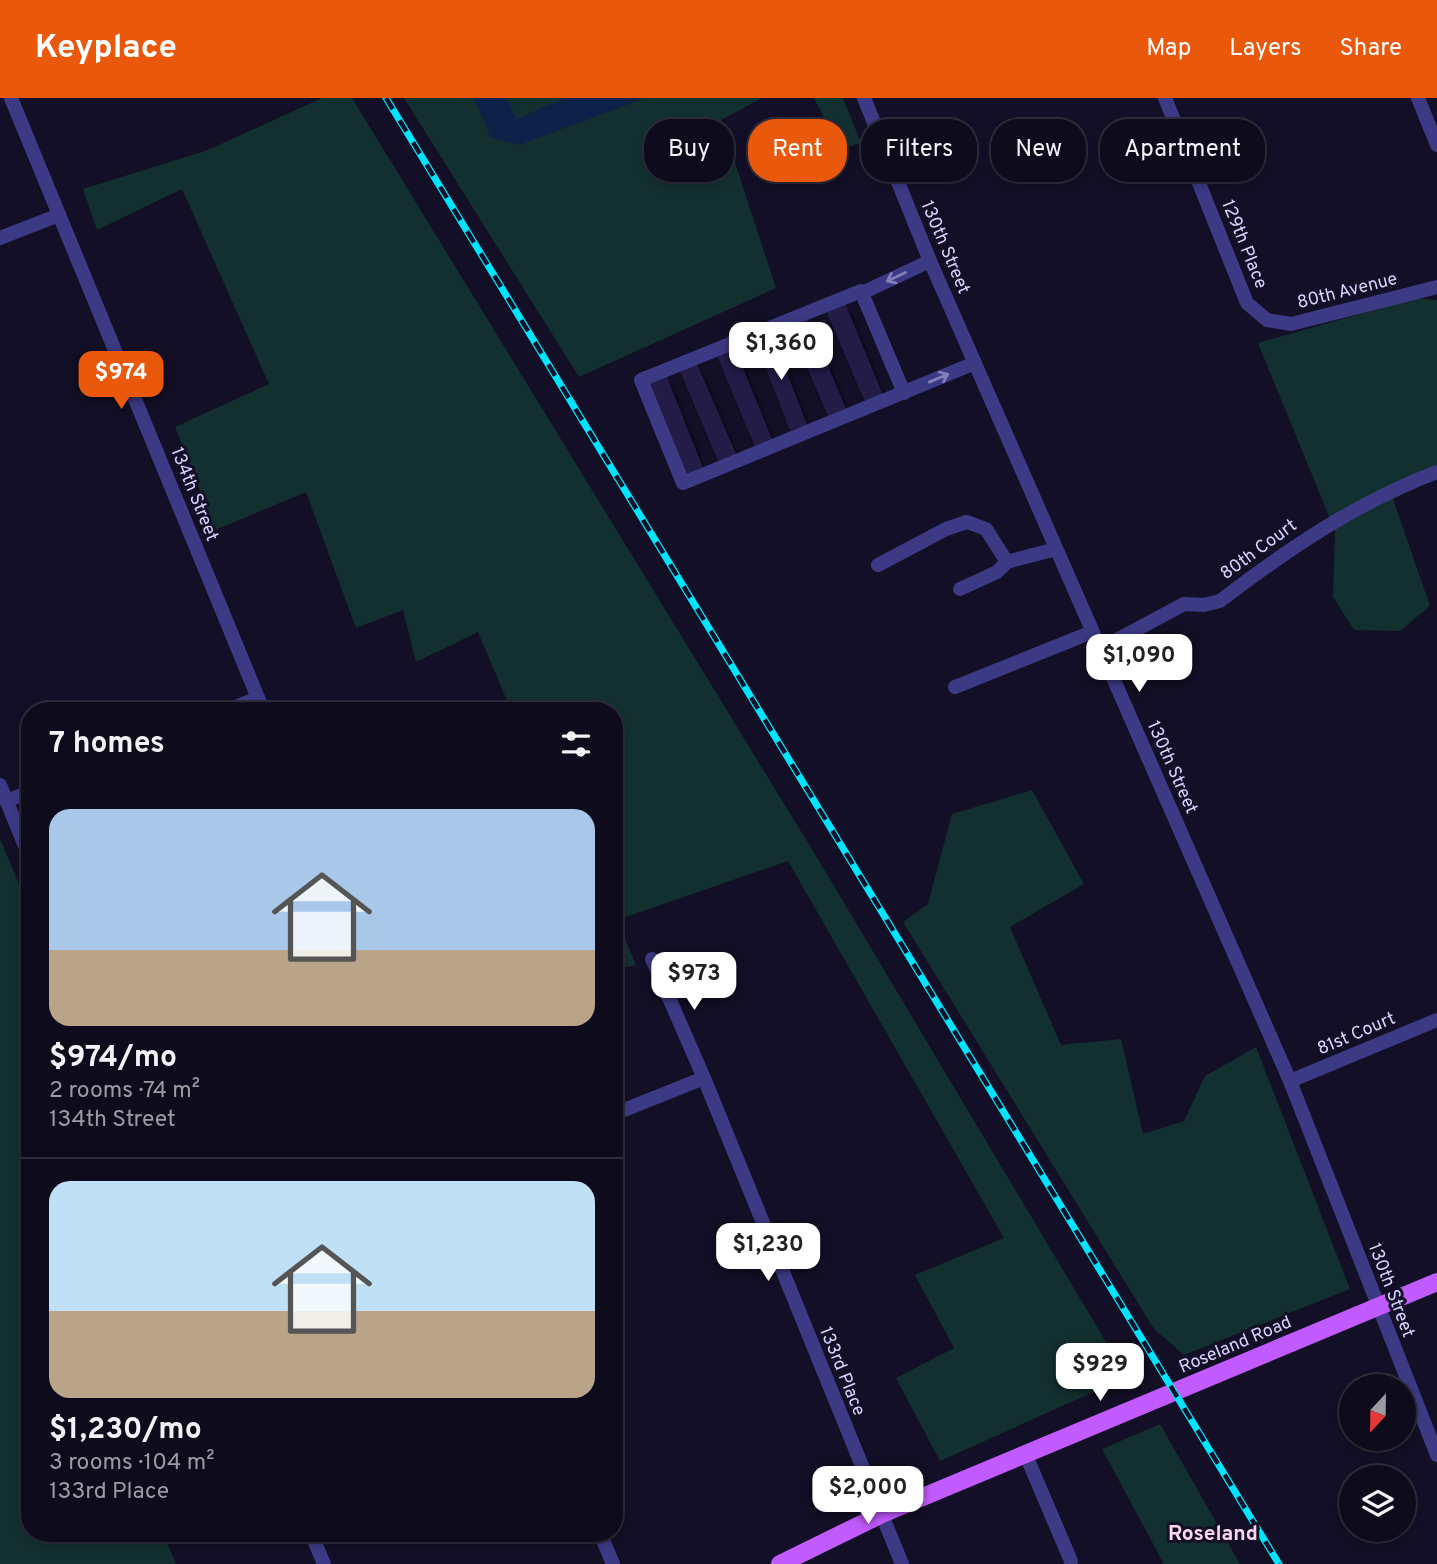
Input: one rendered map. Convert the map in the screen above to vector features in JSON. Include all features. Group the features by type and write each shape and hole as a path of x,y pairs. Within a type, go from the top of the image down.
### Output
{"main road":[{"name":"Roseland Road","path":"780,1564 882,1514 1437,1282"}],"street":[{"name":"134th Street","path":"11,98 259,702"},
{"name":"130th Street","path":"864,98 930,261 1290,1082 1437,1455"},
{"name":"129th Place","path":"1165,98 1247,303 1267,320"},
{"path":"1418,98 1437,145"},
{"path":"0,237 59,215"},
{"path":"930,261 862,293 641,380 683,482 975,363"},
{"name":"80th Avenue","path":"1267,320 1291,324 1437,287"},
{"path":"862,293 904,393"},
{"name":"80th Court","path":"1100,649 1184,604 1204,605 1220,601 1311,535 1396,487 1437,472"},
{"path":"878,565 946,529 967,522 986,529 1007,562"},
{"path":"960,589 997,572 1007,562 1056,549"},
{"path":"954,687 1093,632"},
{"path":"0,785 21,837"},
{"path":"6,801 21,795"},
{"name":"133rd Place","path":"652,959 704,1078 902,1564"},
{"name":"81st Court","path":"1290,1082 1437,1020"},
{"path":"623,1110 704,1078"},
{"path":"1025,1453 1071,1561"},
{"path":"315,1542 324,1564"},
{"path":"604,1542 613,1564"}],"green space":[{"path":"322,98 352,98 813,851 1127,1377 940,1461 896,1378 954,1348 915,1275 1004,1238 788,861 623,918 623,702 508,702 478,632 416,662 403,610 356,628 306,492 215,530 175,427 269,384 182,189 97,230 83,189 208,150"},
{"path":"404,98 762,98 723,119 644,119 644,182 734,182 734,160 776,288 579,377"},
{"path":"814,98 843,98 861,143 847,147 847,119 825,119"},
{"path":"1417,298 1437,300 1437,478 1393,499 1430,606 1400,631 1354,630 1333,597 1335,531 1258,343"},
{"path":"1032,790 1084,884 1010,927 1061,1045 1121,1039 1143,1134 1184,1121 1205,1076 1256,1047 1350,1289 1184,1355 1154,1329 903,922 928,904 952,814"},
{"path":"0,839 21,888 21,1542 167,1542 176,1564 0,1564"},
{"path":"623,934 636,965 623,968"},
{"path":"1160,1424 1240,1564 1164,1564 1102,1449"}],"water":[{"path":"474,98 506,98 517,119 565,98 645,98 519,145 491,138"}],"building":[{"path":"845,303 883,395 865,402 826,311"},
{"path":"808,319 846,409 828,416 789,326"},
{"path":"772,334 807,425 790,431 755,340"},
{"path":"735,349 772,439 755,447 717,356"},
{"path":"697,364 736,454 718,461 680,371"},
{"path":"667,377 703,468 686,475 649,384"}],"railway":[{"path":"386,98 1279,1564"}],"district":[{"name":"Roseland","path":"1213,1533"}]}
